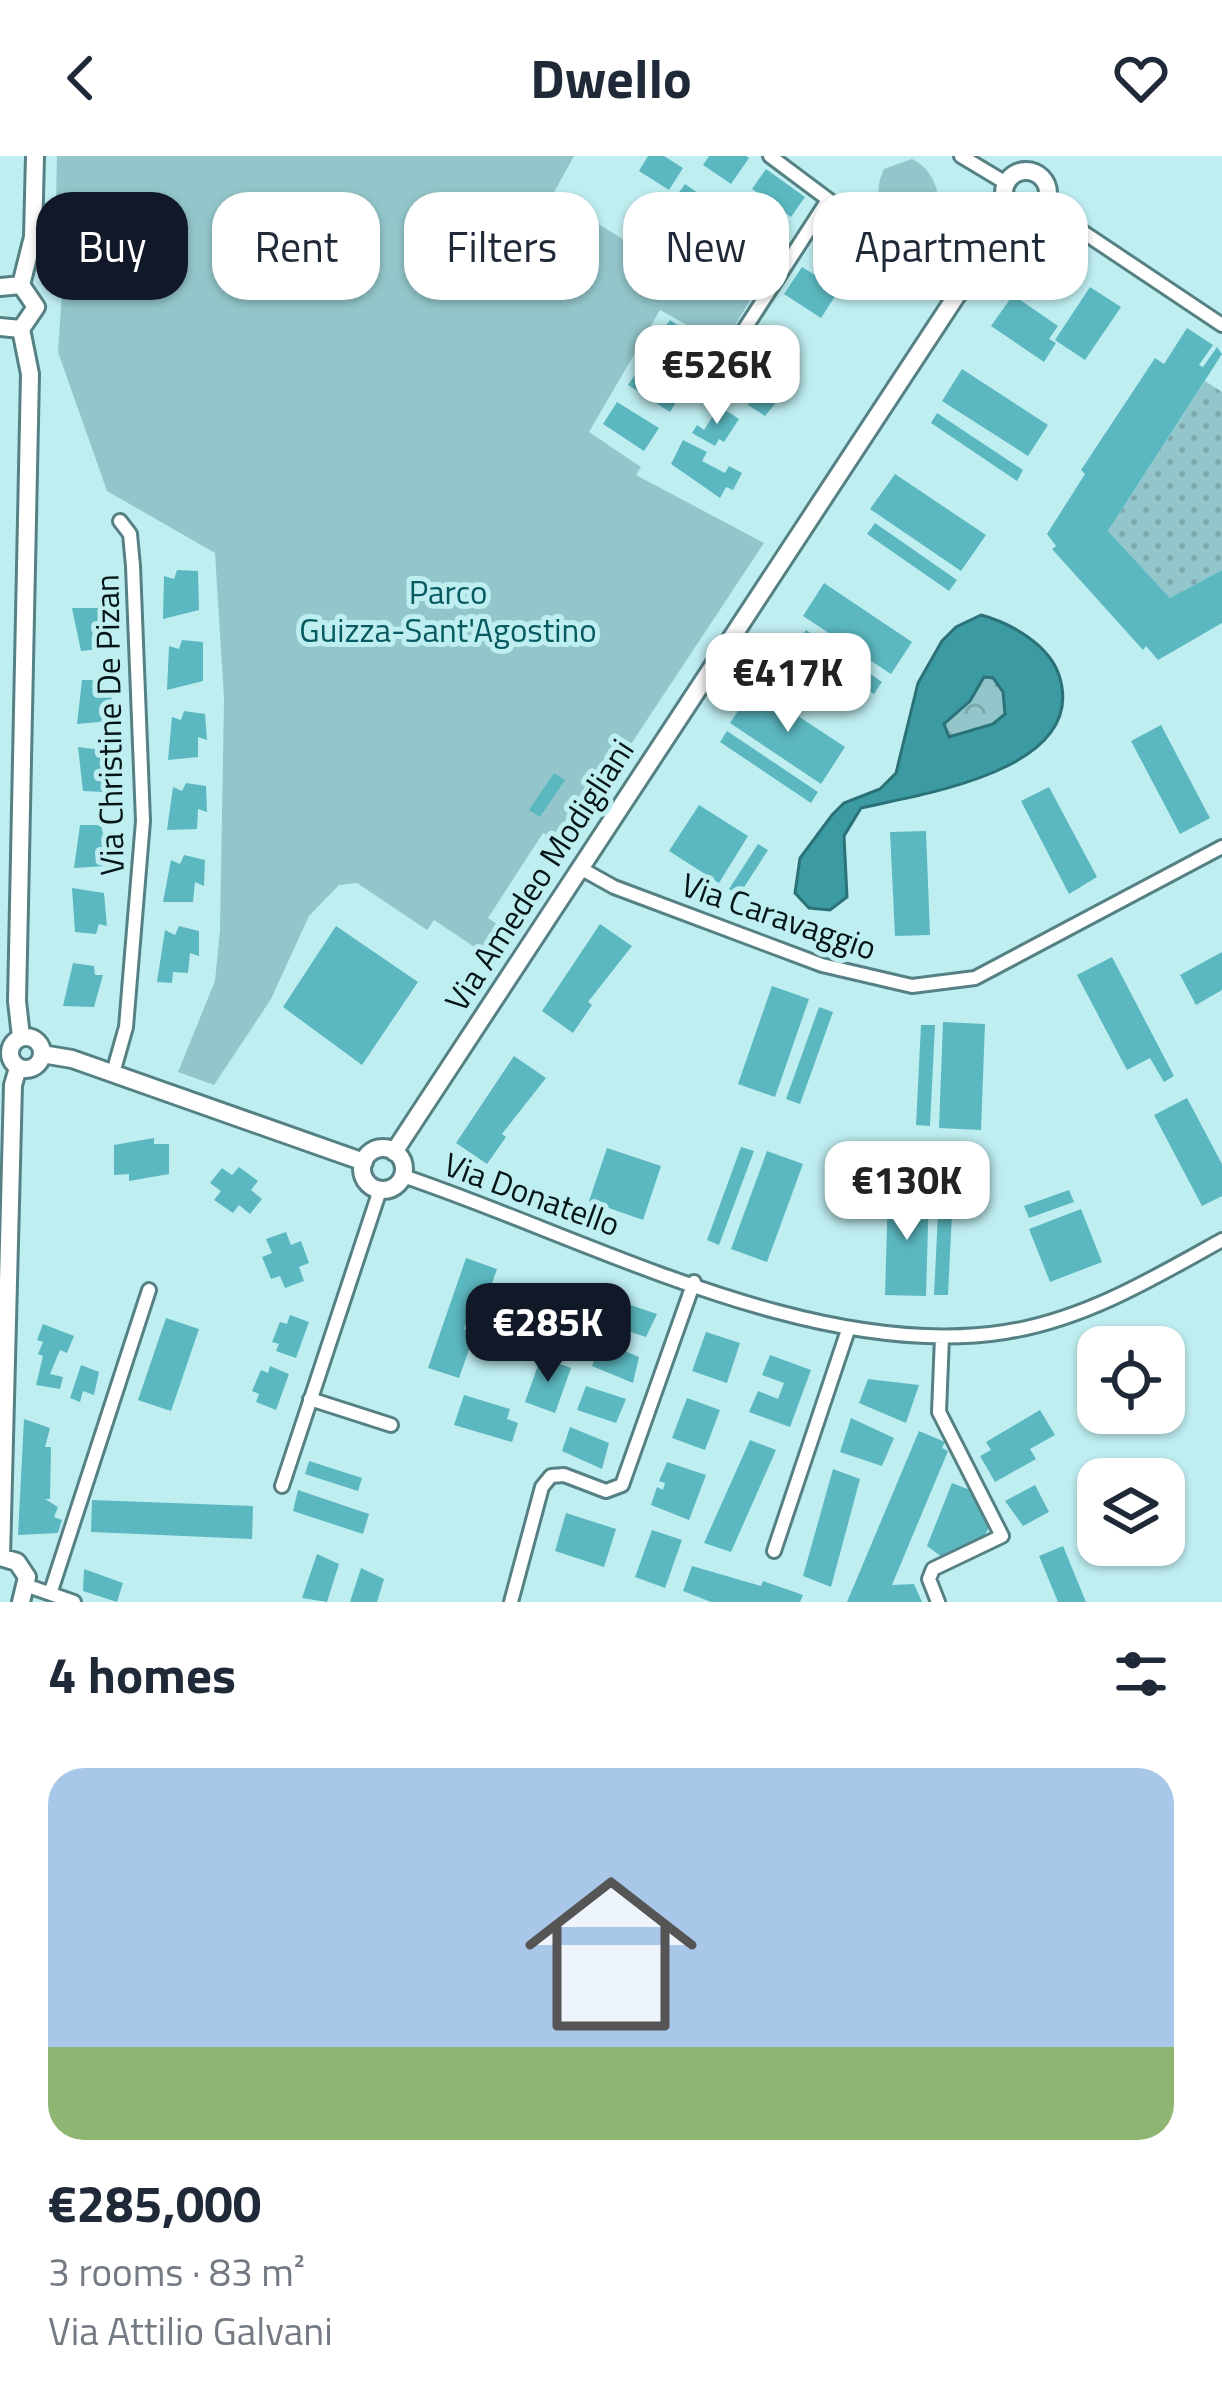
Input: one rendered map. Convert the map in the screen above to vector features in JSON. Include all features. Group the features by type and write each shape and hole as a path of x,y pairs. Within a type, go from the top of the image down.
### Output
{"street":[{"path":"21,285 31,254 35,156"},
{"path":"770,156 817,192"},
{"path":"961,156 1006,182"},
{"path":"1038,174 1050,156"},
{"path":"1005,192 1006,182 1019,171 1038,174"},
{"path":"1038,174 1048,192"},
{"path":"731,350 813,223"},
{"path":"1088,236 1222,326"},
{"path":"0,287 21,285"},
{"path":"21,285 36,307 21,329 31,374 17,1013 21,1037"},
{"name":"Via Amedeo Modigliani","path":"394,1152 954,300"},
{"path":"0,327 21,329"},
{"name":"Via Christine De Pizan","path":"113,1073 129,1002 143,821 134,566 130,534 121,521"},
{"name":"Via Caravaggio","path":"580,868 614,887 822,964 912,986 975,978 1222,847"},
{"path":"21,1037 36,1040 42,1054"},
{"path":"21,1037 10,1049 19,1068 13,1085 0,1557 23,1569 24,1594 51,1591 74,1602"},
{"path":"42,1054 113,1073 364,1162"},
{"path":"19,1068 34,1067 42,1054"},
{"path":"376,1150 394,1152 403,1162 403,1176 392,1189 380,1190 364,1177 364,1162 376,1150"},
{"name":"Via Donatello","path":"403,1176 694,1282 848,1330 942,1337 1006,1332 1068,1315 1143,1284 1222,1240"},
{"path":"282,1486 380,1190"},
{"path":"512,1602 542,1487 551,1476 564,1475 606,1492 622,1485 694,1282"},
{"path":"51,1591 149,1290"},
{"path":"774,1551 848,1330"},
{"path":"938,1602 929,1579 933,1569 1002,1536 938,1412 942,1337"},
{"path":"310,1399 391,1425"}],"green space":[{"name":"Parco Guizza-Sant'Agostino","path":"57,156 574,156 554,192 404,192 404,300 599,300 599,225 623,239 623,300 750,300 723,345 660,310 589,432 641,467 636,475 764,543 565,844 543,833 488,918 508,932 488,962 480,957 482,952 434,920 427,930 357,883 339,885 309,916 271,999 214,1085 178,1072 215,981 220,930 224,698 215,553 107,491 58,352 61,300 188,300 188,192 56,192"},
{"path":"912,159 931,176 937,192 879,192 884,169"},
{"path":"1205,381 1222,392 1222,570 1170,598 1108,531"},
{"path":"984,677 993,678 1004,692 1005,714 993,724 949,737 944,724 969,701"}],"shaded area":[{"path":"981,615 1016,630 1047,654 1059,675 1062,707 1050,734 1026,755 994,772 861,808 844,836 847,897 830,910 809,908 795,893 800,858 844,803 880,789 896,773 918,683 942,641 956,627","holes":["984,677 993,678 1003,692 1005,714 993,724 949,737 944,724 970,701"]}],"building":[{"path":"648,156 664,156 683,168 669,190 639,171"},
{"path":"709,156 749,158 731,184 703,165"},
{"path":"766,169 805,197 791,217 789,192 752,189"},
{"path":"802,267 813,274 813,300 833,300 821,318 789,297 789,286"},
{"path":"1090,287 1121,307 1085,360 1055,340 1081,300 1088,300"},
{"path":"1009,300 1020,300 1058,326 1049,339 1056,343 1044,362 991,326"},
{"path":"670,320 711,347 697,369 655,342"},
{"path":"1187,328 1213,345 1199,365 1203,367 1217,347 1222,354 1108,531 1170,598 1222,570 1222,623 1158,660 1146,646 1143,650 1052,549 1056,546 1047,534 1085,474 1081,470 1155,358 1164,364"},
{"path":"643,363 684,389 670,412 628,385"},
{"path":"962,369 1048,425 1028,456 942,401"},
{"path":"761,383 782,395 765,416 748,405"},
{"path":"617,402 659,428 644,451 603,424"},
{"path":"719,406 739,419 724,442 719,439 715,446 692,433 697,425 704,430"},
{"path":"937,413 1023,470 1017,481 931,423"},
{"path":"683,440 707,452 702,461 725,473 729,466 742,473 733,490 726,487 720,498 671,464"},
{"path":"895,474 986,535 961,571 870,509"},
{"path":"875,523 957,580 949,591 867,534"},
{"path":"177,570 198,571 199,610 163,619 164,576 174,579"},
{"path":"824,583 912,642 891,674 803,616"},
{"path":"72,608 103,608 111,640 103,640 101,649 81,651"},
{"path":"806,630 882,682 874,694 798,642"},
{"path":"182,640 203,642 203,681 167,690 169,646 179,649"},
{"path":"82,680 103,680 105,689 113,688 109,721 77,724"},
{"path":"754,687 845,747 821,784 730,723"},
{"path":"184,711 205,714 207,740 198,737 198,757 168,760 172,717 181,720"},
{"path":"1161,725 1210,818 1180,834 1131,741"},
{"path":"727,731 818,792 811,803 720,742"},
{"path":"78,747 109,751 114,784 106,783 103,792 83,791"},
{"path":"554,773 565,780 540,817 529,810"},
{"path":"186,783 206,786 207,812 198,809 197,829 167,830 173,787 182,791"},
{"path":"1049,787 1097,877 1069,894 1021,801"},
{"path":"699,805 748,836 719,883 669,851"},
{"path":"80,825 101,825 103,834 111,833 106,866 74,868"},
{"path":"926,831 930,935 895,936 890,832"},
{"path":"758,844 768,850 739,895 729,889"},
{"path":"184,855 205,860 204,886 195,882 193,902 163,902 171,860 180,864"},
{"path":"72,888 104,893 107,926 99,924 96,934 75,932"},
{"path":"600,924 632,946 588,1002 592,1005 573,1033 542,1011"},
{"path":"179,926 199,931 199,956 190,953 188,973 173,972 172,983 157,982 165,930 175,935"},
{"path":"336,926 418,982 362,1065 283,1007"},
{"path":"1222,952 1222,990 1196,1005 1180,975"},
{"path":"1112,957 1174,1076 1164,1082 1150,1058 1127,1070 1077,975"},
{"path":"73,963 94,966 95,975 103,975 94,1007 63,1006"},
{"path":"772,986 809,999 775,1097 738,1084"},
{"path":"819,1007 833,1012 800,1104 786,1099"},
{"path":"943,1022 985,1024 981,1130 939,1128"},
{"path":"921,1025 935,1025 930,1126 916,1125"},
{"path":"514,1056 546,1078 502,1134 506,1137 487,1164 456,1143"},
{"path":"1187,1098 1222,1164 1222,1196 1202,1206 1154,1115"},
{"path":"154,1138 154,1144 169,1144 169,1174 129,1181 129,1174 114,1175 114,1145"},
{"path":"741,1147 754,1151 719,1245 707,1240"},
{"path":"607,1148 661,1166 643,1220 589,1201"},
{"path":"767,1151 803,1164 767,1262 731,1249"},
{"path":"239,1167 258,1181 251,1190 262,1199 250,1214 239,1205 233,1213 214,1200 221,1191 210,1183 222,1168 232,1175"},
{"path":"888,1190 929,1191 926,1296 885,1295"},
{"path":"1069,1190 1074,1202 1029,1218 1024,1206"},
{"path":"939,1193 953,1194 948,1295 934,1295"},
{"path":"1081,1209 1102,1262 1050,1282 1029,1229"},
{"path":"286,1232 291,1245 301,1241 309,1263 299,1267 304,1281 285,1288 280,1276 271,1279 262,1257 272,1253 266,1239"},
{"path":"466,1258 497,1269 481,1315 470,1311 464,1329 475,1333 459,1378 428,1368"},
{"path":"563,1293 594,1304 577,1350 547,1339"},
{"path":"616,1300 657,1314 646,1337 606,1324"},
{"path":"290,1315 309,1322 296,1358 276,1351 279,1344 272,1342 280,1322 287,1324"},
{"path":"166,1318 199,1329 171,1411 138,1400"},
{"path":"43,1324 74,1336 67,1353 60,1350 50,1374 63,1377 60,1389 36,1385 43,1356 38,1354 43,1342 37,1340"},
{"path":"706,1332 740,1343 727,1383 692,1371"},
{"path":"601,1341 639,1357 633,1383 592,1366"},
{"path":"770,1355 811,1370 790,1427 749,1412 758,1391 778,1399 784,1383 762,1375"},
{"path":"541,1357 571,1368 555,1413 525,1402"},
{"path":"81,1365 99,1372 94,1395 83,1391 80,1402 70,1398"},
{"path":"270,1366 289,1374 276,1410 256,1402 259,1394 252,1391 261,1370 268,1373"},
{"path":"868,1379 919,1385 906,1423 859,1403"},
{"path":"586,1386 626,1399 616,1423 577,1410"},
{"path":"464,1395 510,1409 507,1419 518,1423 512,1442 454,1425"},
{"path":"687,1398 720,1410 705,1450 672,1438"},
{"path":"1040,1410 1055,1435 1030,1449 1036,1459 995,1482 980,1456 991,1450 986,1442"},
{"path":"851,1418 894,1438 882,1466 840,1452"},
{"path":"24,1419 50,1428 45,1447 51,1447 50,1499 45,1499 58,1507 54,1517 62,1520 58,1533 18,1535"},
{"path":"570,1427 609,1443 602,1469 562,1451"},
{"path":"919,1431 945,1442 942,1448 948,1451 892,1585 914,1584 922,1602 847,1602"},
{"path":"750,1440 776,1450 731,1552 704,1543"},
{"path":"309,1461 362,1478 358,1491 305,1474"},
{"path":"667,1462 706,1475 689,1520 651,1505 657,1487 663,1490 665,1483 659,1481"},
{"path":"833,1469 860,1479 831,1587 803,1576"},
{"path":"952,1483 973,1491 991,1524 981,1542 942,1557 927,1546"},
{"path":"1035,1485 1049,1512 1023,1526 1005,1501"},
{"path":"298,1490 369,1514 363,1534 293,1511"},
{"path":"92,1500 253,1506 252,1539 91,1532"},
{"path":"566,1513 616,1529 604,1567 555,1551"},
{"path":"652,1530 682,1540 665,1588 635,1577"},
{"path":"1063,1546 1086,1602 1058,1602 1039,1556"},
{"path":"317,1554 339,1564 327,1602 302,1598"},
{"path":"692,1566 803,1595 800,1602 711,1602 683,1591"},
{"path":"361,1568 384,1579 377,1602 350,1602"},
{"path":"84,1569 123,1583 117,1602 83,1591"}]}
